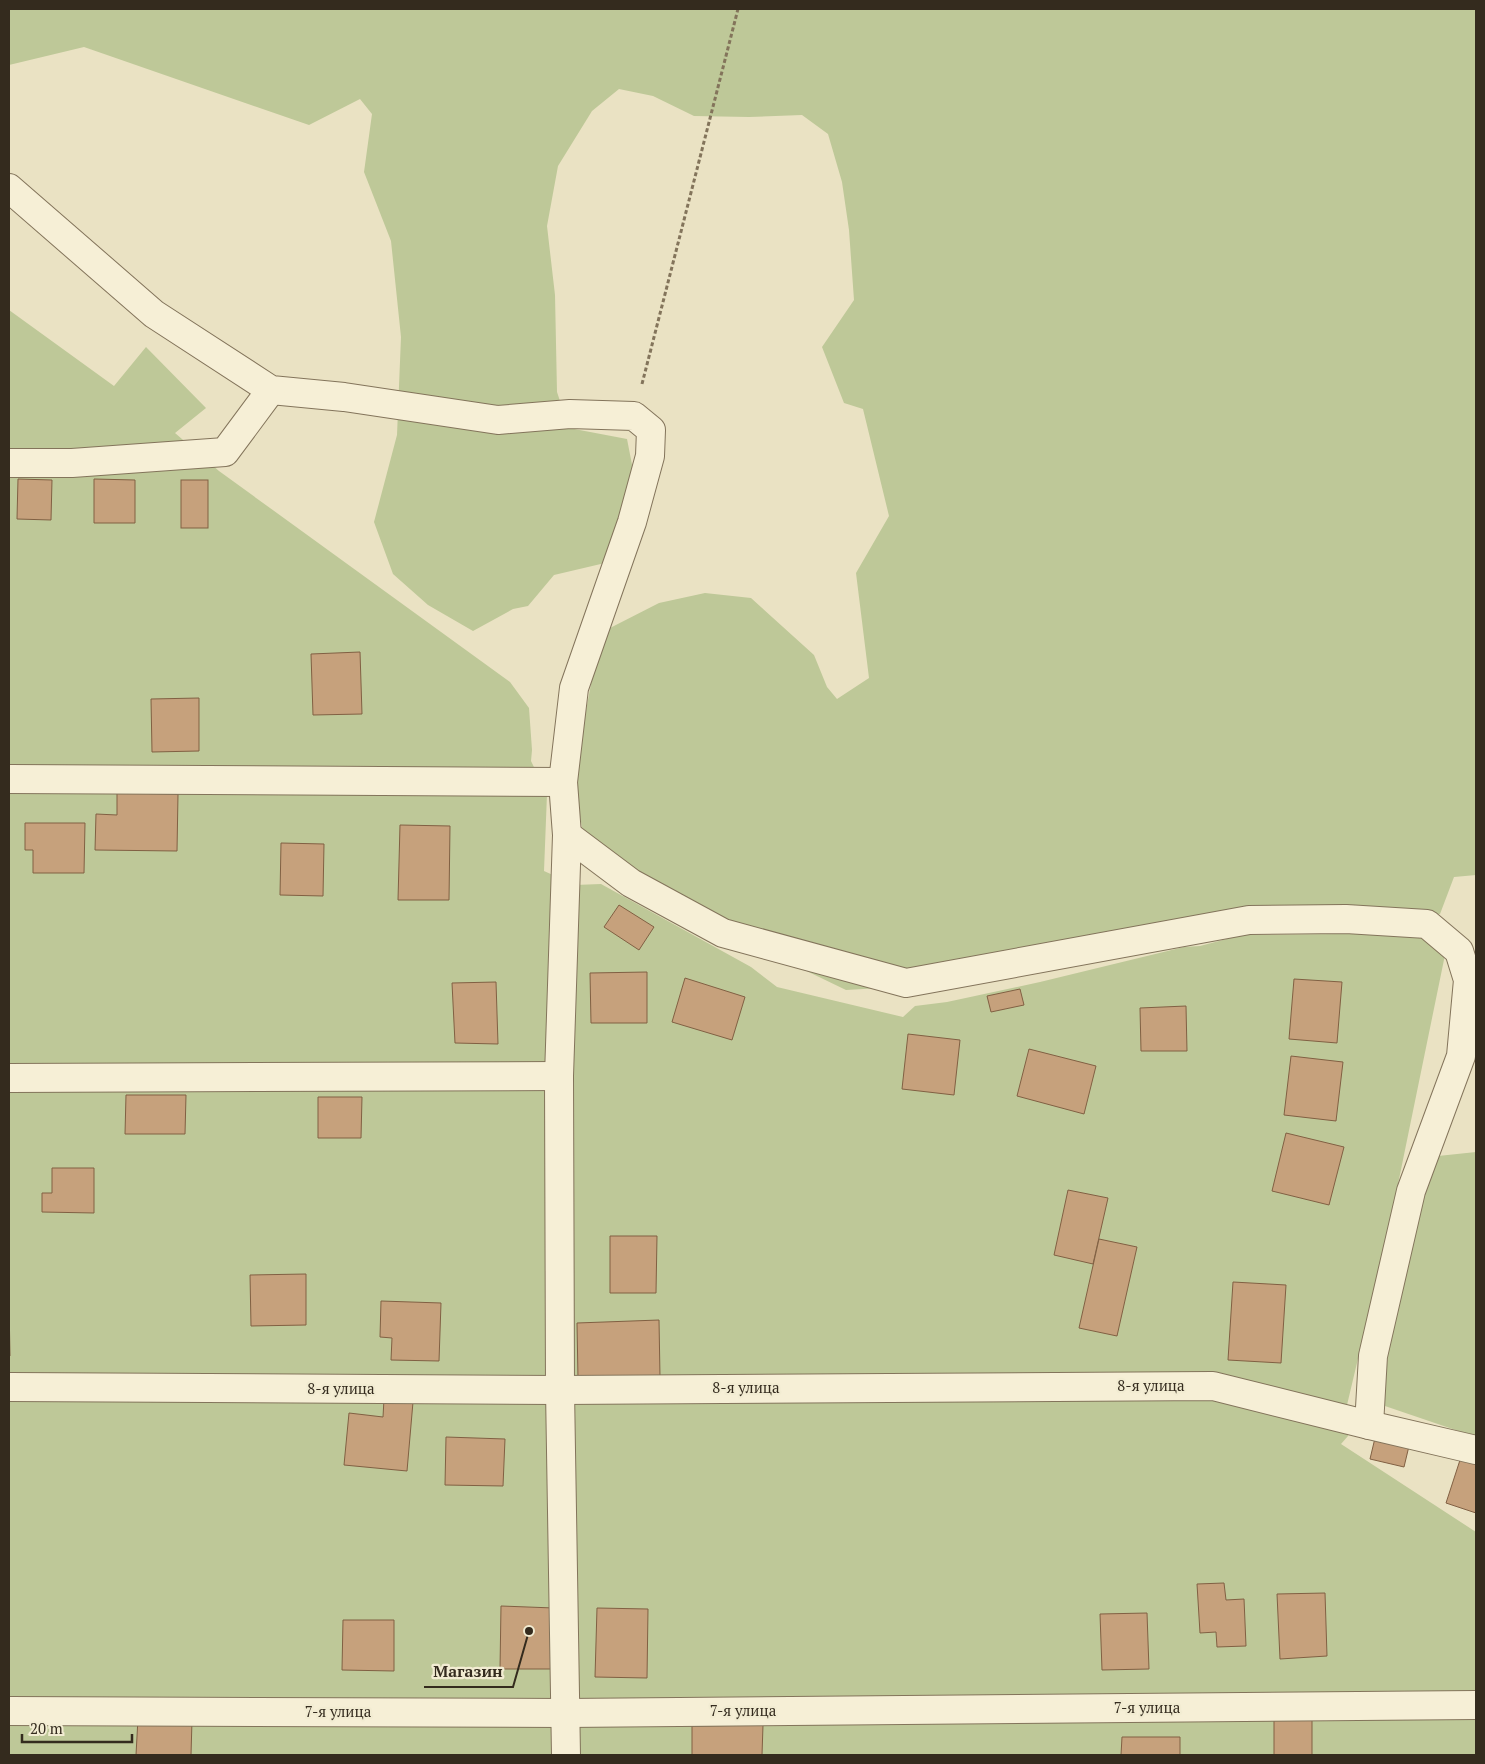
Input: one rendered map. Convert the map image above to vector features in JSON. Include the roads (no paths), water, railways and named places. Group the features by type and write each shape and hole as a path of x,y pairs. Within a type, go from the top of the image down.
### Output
{"street":[{"path":"9,188 154,314 271,390 344,397 498,420 570,414 634,416 651,430 650,456 632,522 574,688 562,782 567,835 559,1076 560,1390 566,1755"},
{"path":"9,463 72,463 224,452 271,390"},
{"path":"9,780 562,782"},
{"path":"567,835 632,884 723,933 906,984 1249,920 1346,919 1427,924 1459,951 1468,980 1461,1056 1411,1191 1373,1356 1369,1426"},
{"path":"9,1078 559,1076"},
{"name":"8-я улица","path":"9,1387 560,1390 1213,1386 1369,1426 1476,1450"},
{"name":"7-я улица","path":"9,1711 566,1713 1476,1705"}],"place":[{"name":"Магазин","path":"529,1631"}]}
